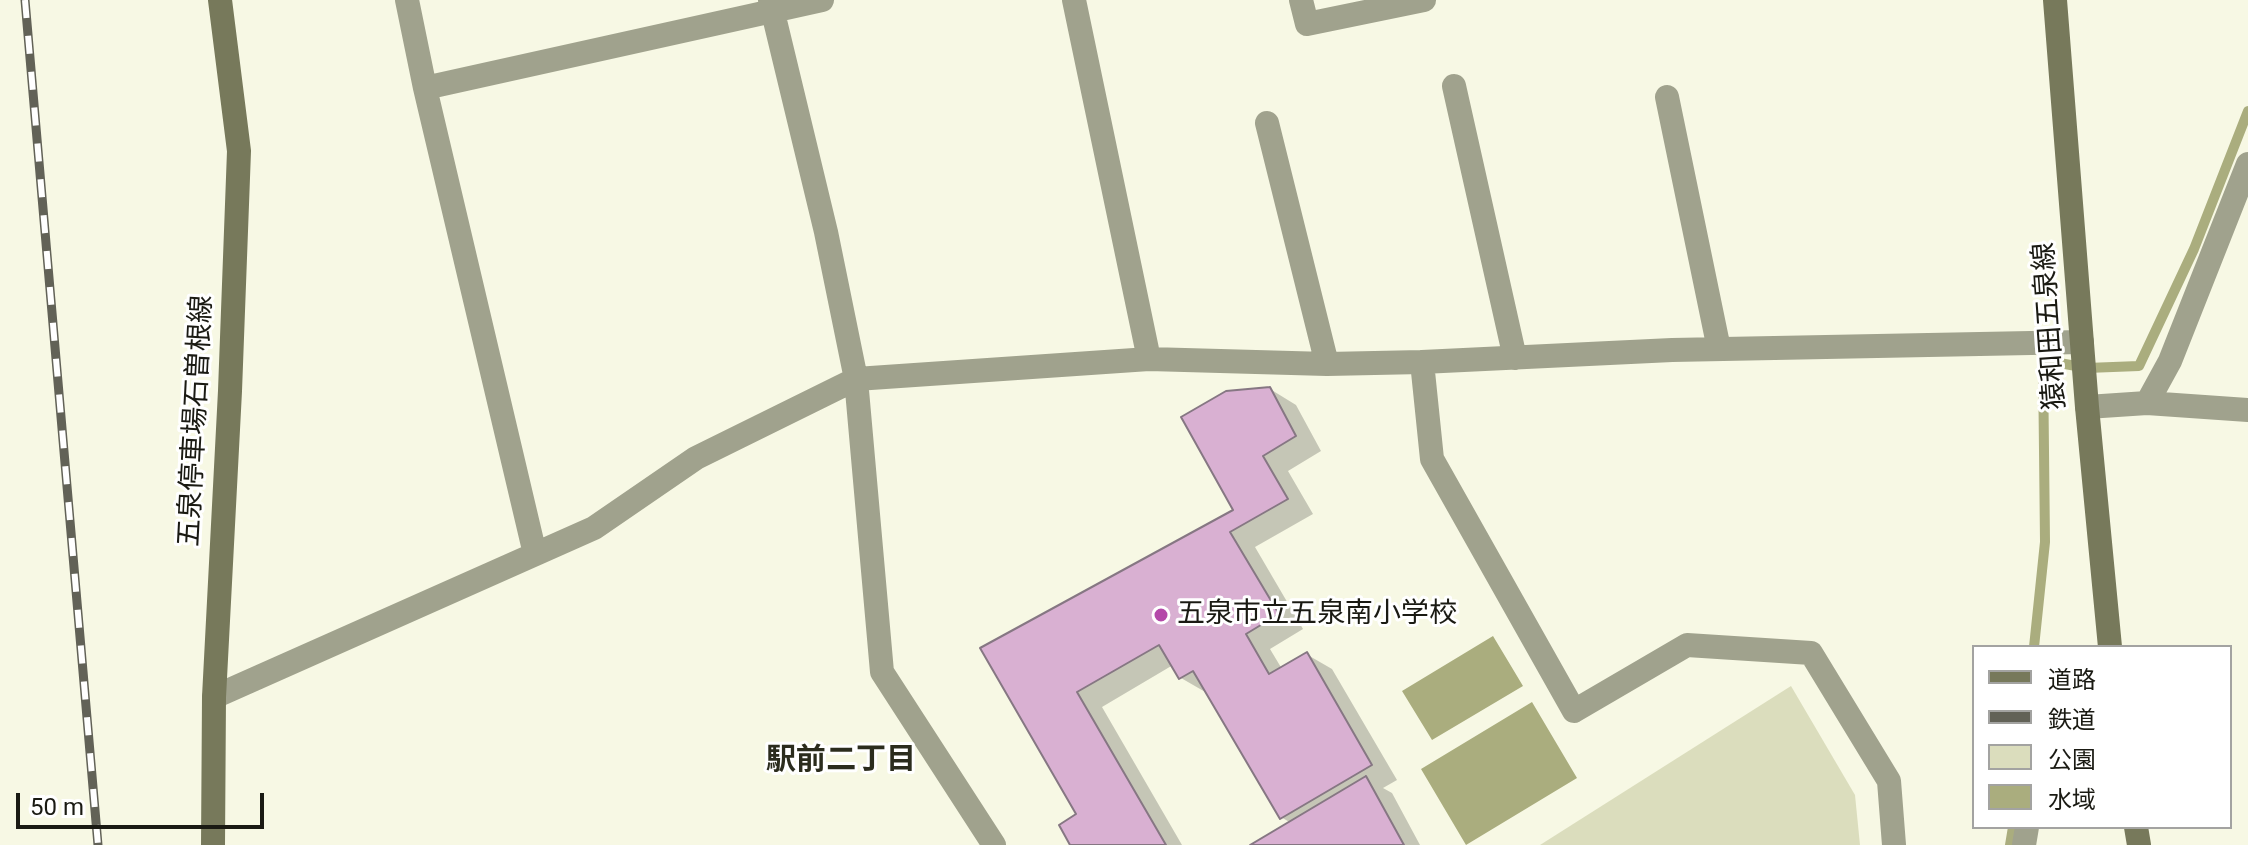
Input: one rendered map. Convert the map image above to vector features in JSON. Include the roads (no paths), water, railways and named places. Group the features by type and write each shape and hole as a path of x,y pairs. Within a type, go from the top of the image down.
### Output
{"main road":[{"name":"五泉停車場石曽根線","path":"213,845 214,697 239,151 220,0"},
{"name":"猿和田五泉線","path":"2055,0 2087,407 2110,645"}],"street":[{"path":"407,0 535,554"},
{"path":"425,88 771,6 822,0"},
{"path":"1074,0 1149,359"},
{"path":"1301,0 1307,24 1424,0"},
{"path":"771,6 826,232 856,379 882,672 994,845"},
{"path":"1454,86 1515,358"},
{"path":"1667,97 1719,349"},
{"path":"1267,123 1327,364"},
{"path":"2147,403 2170,361 2248,164"},
{"path":"214,697 594,528 696,458 856,379 1149,359 1327,364 1719,349 2082,342"},
{"path":"1422,362 1432,459 1574,711 1687,645 1811,653 1889,781 1894,845"},
{"path":"2087,407 2147,403 2248,410"}],"water":[{"path":"1493,636 1523,686 1432,740 1402,691"},
{"path":"1532,702 1577,778 1466,845 1421,769"}],"waterway":[{"path":"2034,645 2045,542 2043,360 2087,368 2139,366 2194,249 2248,111"},
{"path":"2010,845 2013,829"}],"railway":[{"path":"25,0 98,845"}],"place":[{"name":"五泉市立五泉南小学校","path":"1161,615"}],"district":[{"name":"駅前二丁目","path":"841,761"}]}
